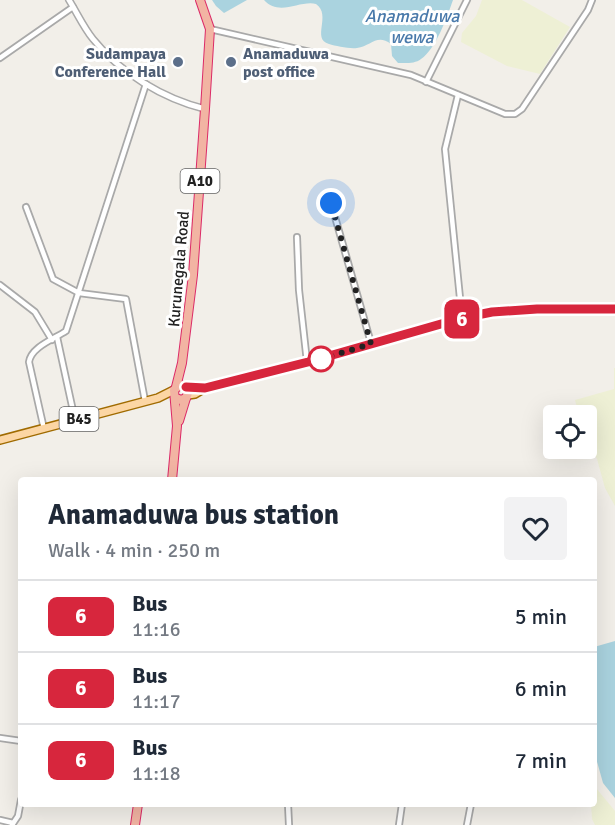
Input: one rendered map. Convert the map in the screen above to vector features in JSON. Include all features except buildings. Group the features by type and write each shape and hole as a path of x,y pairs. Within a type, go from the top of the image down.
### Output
{"highway":[{"name":"Kurunegala Road","path":"175,392 182,363 193,275 205,109 210,29 200,0"},
{"name":"Kurunegala Road","path":"182,363 187,394"},
{"path":"180,386 187,394 181,400 175,392 180,386"},
{"name":"A10","path":"172,477 177,426 175,392"},
{"name":"A10","path":"177,426 187,394"},
{"path":"135,825 138,807"}],"main road":[{"path":"187,394 462,318 492,312 537,309 615,309"},
{"name":"B45","path":"0,440 175,392"}],"street":[{"path":"69,0 93,39 127,71 183,104 205,109"},
{"path":"426,82 467,0"},
{"path":"210,29 411,75 505,114 515,114 522,110 588,10 592,0"},
{"path":"0,58 73,7"},
{"path":"44,429 29,362 30,356 66,331 146,84"},
{"path":"458,95 446,149 462,318"},
{"path":"331,203 371,344"},
{"path":"26,207 53,279 79,293 126,300 146,401"},
{"path":"297,237 299,290 308,362"},
{"path":"0,285 35,312 54,338 75,420"},
{"path":"0,738 18,741"},
{"path":"0,820 12,824 18,816 20,807"},
{"path":"288,807 289,825"},
{"path":"399,825 402,807"},
{"path":"467,825 470,807"}],"green space":[{"path":"482,0 522,0 570,27 540,74 507,66 461,42 462,33 476,16"},
{"path":"615,368 615,506 605,488 597,459 597,405 576,405 575,400 614,389"},
{"path":"597,789 615,811 615,825 595,825 591,807 597,807"}],"water":[{"path":"212,0 247,0 224,13"},
{"name":"Anamaduwa wewa","path":"264,0 453,0 440,32 426,54 419,61 398,63 392,56 391,44 386,41 378,40 362,47 346,48 324,41 321,32 322,14 316,4 283,8 270,5"},
{"path":"615,641 615,798 603,783 597,762 597,646"}],"bus line":[{"name":"6","path":"186,387 205,388 308,362 462,318 492,312 575,308 615,309"}],"place":[{"name":"Sudampaya Conference Hall","path":"178,62"},
{"name":"Anamaduwa post office","path":"231,62"}],"route":[{"path":"321,359 371,344 331,203"}]}
